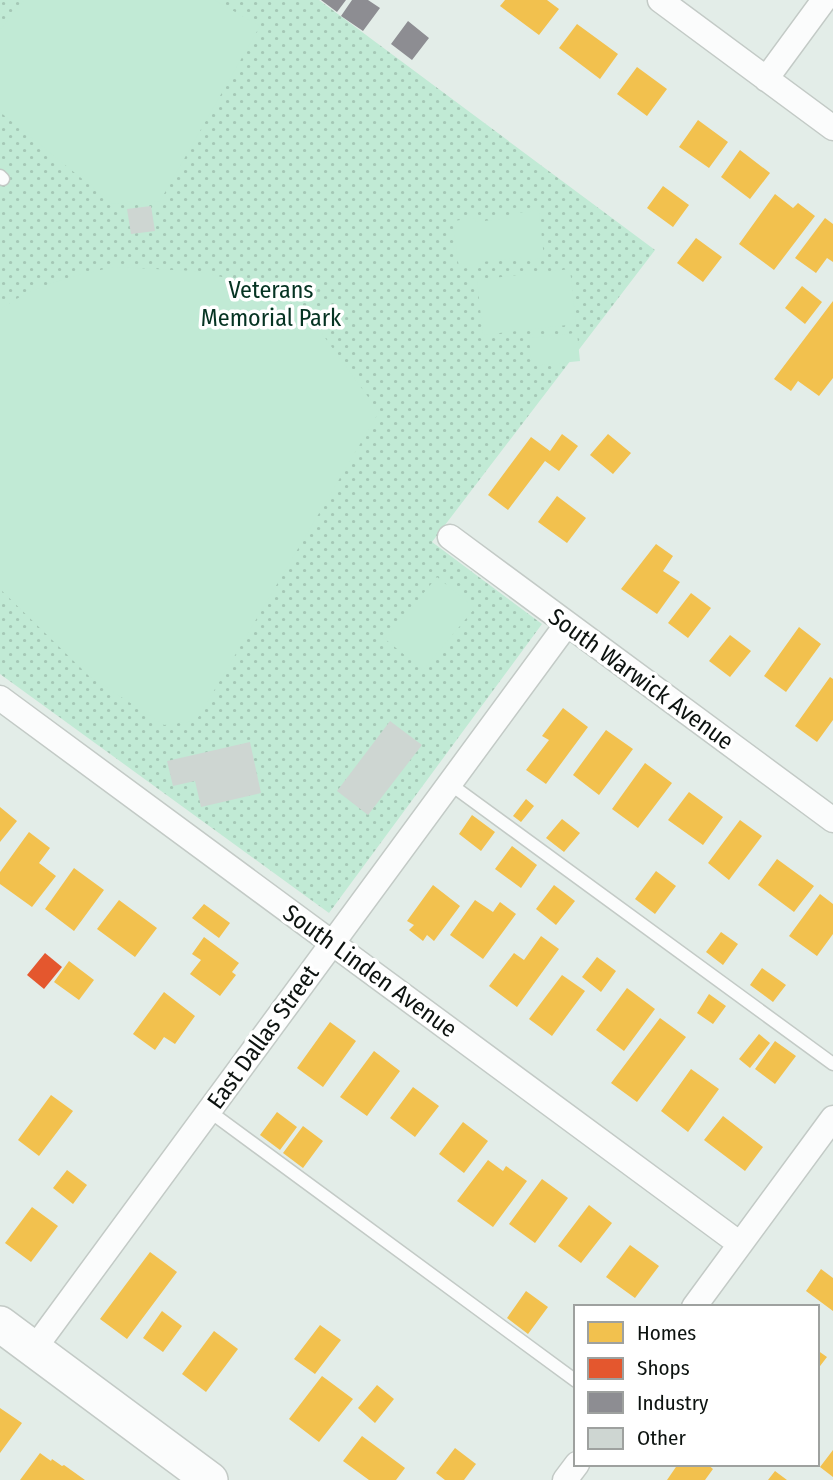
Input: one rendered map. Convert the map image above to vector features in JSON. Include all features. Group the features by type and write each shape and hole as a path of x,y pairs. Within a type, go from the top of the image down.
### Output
{"main road":[{"path":"0,1324 210,1480"}],"street":[{"path":"660,0 833,128"},
{"path":"766,79 824,0"},
{"name":"South Warwick Avenue","path":"450,537 833,820"},
{"name":"East Dallas Street","path":"34,1349 567,624"},
{"name":"South Linden Avenue","path":"0,698 740,1244"},
{"path":"695,1305 833,1118"}],"lane":[{"path":"450,783 833,1064"},
{"path":"209,1111 574,1380"}],"green space":[{"name":"Veterans Memorial Park","path":"0,0 319,0 655,250 432,542 542,624 329,913 0,674"},
{"path":"24,0 214,0 260,26 160,201 113,204 0,112 0,30"},
{"path":"539,210 544,258 522,261 521,257 481,262 481,266 459,269 453,221 475,218 476,222 517,217 517,213"},
{"path":"115,267 194,271 260,285 307,313 379,412 196,721 164,725 89,676 0,589 0,310 40,288"},
{"path":"570,269 576,324 483,335 477,280"},
{"path":"577,333 580,361 532,366 529,338"},
{"path":"437,577 475,608 423,670 385,639"}],"building: Homes":[{"path":"505,0 547,0 559,9 539,35 500,6"},
{"path":"577,24 618,54 600,79 559,48"},
{"path":"637,67 667,89 647,116 617,94"},
{"path":"698,120 728,142 709,168 679,147"},
{"path":"740,150 770,173 750,199 721,177"},
{"path":"663,186 689,205 673,227 647,208"},
{"path":"775,194 793,208 798,203 815,216 774,270 739,244"},
{"path":"825,218 833,224 833,262 827,258 816,273 795,258"},
{"path":"696,238 722,257 703,282 677,263"},
{"path":"802,286 822,302 805,324 785,308"},
{"path":"833,301 833,378 819,396 798,381 791,391 774,379"},
{"path":"562,434 578,446 559,471 545,461 508,510 488,495 531,437 550,451"},
{"path":"608,434 631,453 613,474 590,455"},
{"path":"557,496 586,518 567,543 538,522"},
{"path":"656,544 673,556 663,571 680,582 657,614 621,589"},
{"path":"691,593 711,608 688,638 668,623"},
{"path":"799,627 821,644 786,692 764,676"},
{"path":"730,635 751,651 730,677 709,661"},
{"path":"830,677 833,679 833,720 817,742 795,726"},
{"path":"563,708 588,727 546,784 526,770 549,740 542,736"},
{"path":"606,730 633,749 599,795 573,775"},
{"path":"645,763 672,783 638,828 612,809"},
{"path":"689,792 723,817 703,845 668,820"},
{"path":"526,799 534,806 521,822 513,816"},
{"path":"0,807 17,821 0,842"},
{"path":"472,815 495,832 481,851 459,834"},
{"path":"562,819 580,833 564,852 546,838"},
{"path":"740,820 762,836 729,880 708,863"},
{"path":"29,832 50,848 39,863 56,876 32,907 0,884 0,872"},
{"path":"512,846 537,865 521,888 495,869"},
{"path":"777,859 814,886 794,912 758,885"},
{"path":"74,868 104,890 74,931 45,909"},
{"path":"656,871 676,886 655,914 635,899"},
{"path":"433,885 460,906 434,941 427,935 423,941 409,930 414,925 407,921"},
{"path":"554,885 575,901 556,925 536,909"},
{"path":"820,894 833,904 833,934 817,956 789,936"},
{"path":"119,900 157,928 135,957 97,929"},
{"path":"475,900 493,912 500,902 516,914 483,959 450,935"},
{"path":"204,904 230,923 219,938 192,918"},
{"path":"721,932 738,944 723,965 706,952"},
{"path":"541,936 559,949 517,1007 489,986 514,953 524,960"},
{"path":"204,937 239,963 232,972 236,975 220,996 190,974 201,960 192,954"},
{"path":"597,957 616,971 601,992 582,977"},
{"path":"69,961 94,980 79,1000 54,982"},
{"path":"762,968 786,985 773,1002 750,985"},
{"path":"562,975 585,991 552,1036 529,1019"},
{"path":"627,988 655,1009 624,1051 596,1030"},
{"path":"164,992 195,1016 175,1044 164,1037 155,1050 133,1034"},
{"path":"709,994 726,1006 713,1024 697,1013"},
{"path":"660,1018 686,1037 637,1102 611,1083"},
{"path":"330,1022 356,1041 323,1087 297,1068"},
{"path":"759,1034 770,1043 750,1068 739,1059"},
{"path":"775,1041 796,1056 775,1084 755,1069"},
{"path":"374,1051 400,1071 367,1116 340,1097"},
{"path":"691,1069 719,1089 688,1132 661,1111"},
{"path":"413,1087 439,1106 415,1137 390,1118"},
{"path":"51,1095 73,1111 39,1156 18,1140"},
{"path":"277,1112 297,1127 280,1150 260,1135"},
{"path":"723,1116 763,1147 745,1171 704,1140"},
{"path":"463,1122 488,1141 464,1173 439,1154"},
{"path":"303,1126 323,1141 303,1168 283,1153"},
{"path":"488,1160 503,1171 506,1166 527,1181 493,1227 457,1201"},
{"path":"67,1170 87,1185 73,1204 53,1188"},
{"path":"542,1179 568,1198 535,1243 509,1224"},
{"path":"589,1205 612,1223 581,1263 558,1246"},
{"path":"32,1207 58,1226 31,1262 5,1243"},
{"path":"630,1245 659,1266 635,1298 606,1277"},
{"path":"150,1252 177,1272 127,1339 100,1319"},
{"path":"821,1269 833,1278 833,1311 806,1291"},
{"path":"526,1291 548,1307 528,1334 507,1318"},
{"path":"162,1311 182,1326 163,1352 143,1338"},
{"path":"320,1325 341,1340 315,1374 294,1359"},
{"path":"214,1331 238,1349 206,1392 182,1374"},
{"path":"819,1351 827,1357 819,1367"},
{"path":"322,1376 353,1399 319,1442 289,1419"},
{"path":"377,1385 394,1399 375,1423 358,1408"},
{"path":"0,1408 22,1423 0,1453"},
{"path":"362,1436 405,1468 396,1480 369,1480 343,1461"},
{"path":"455,1448 476,1464 464,1480 445,1480 436,1473"},
{"path":"833,1450 833,1477 820,1467"},
{"path":"40,1453 51,1461 52,1459 64,1465 85,1480 20,1480"},
{"path":"677,1466 709,1466 713,1469 705,1480 667,1480"},
{"path":"775,1471 787,1480 768,1480"}],"building: Shops":[{"path":"45,953 62,967 44,989 27,975"}],"building: Industry":[{"path":"321,0 346,0 337,12"},
{"path":"352,0 368,0 380,8 363,31 341,16"},
{"path":"408,21 429,38 412,60 391,44"}],"building: Other":[{"path":"151,206 155,231 131,234 127,209"},
{"path":"390,721 422,745 368,815 337,791"},
{"path":"250,742 261,793 201,807 195,781 173,786 167,761"}]}
